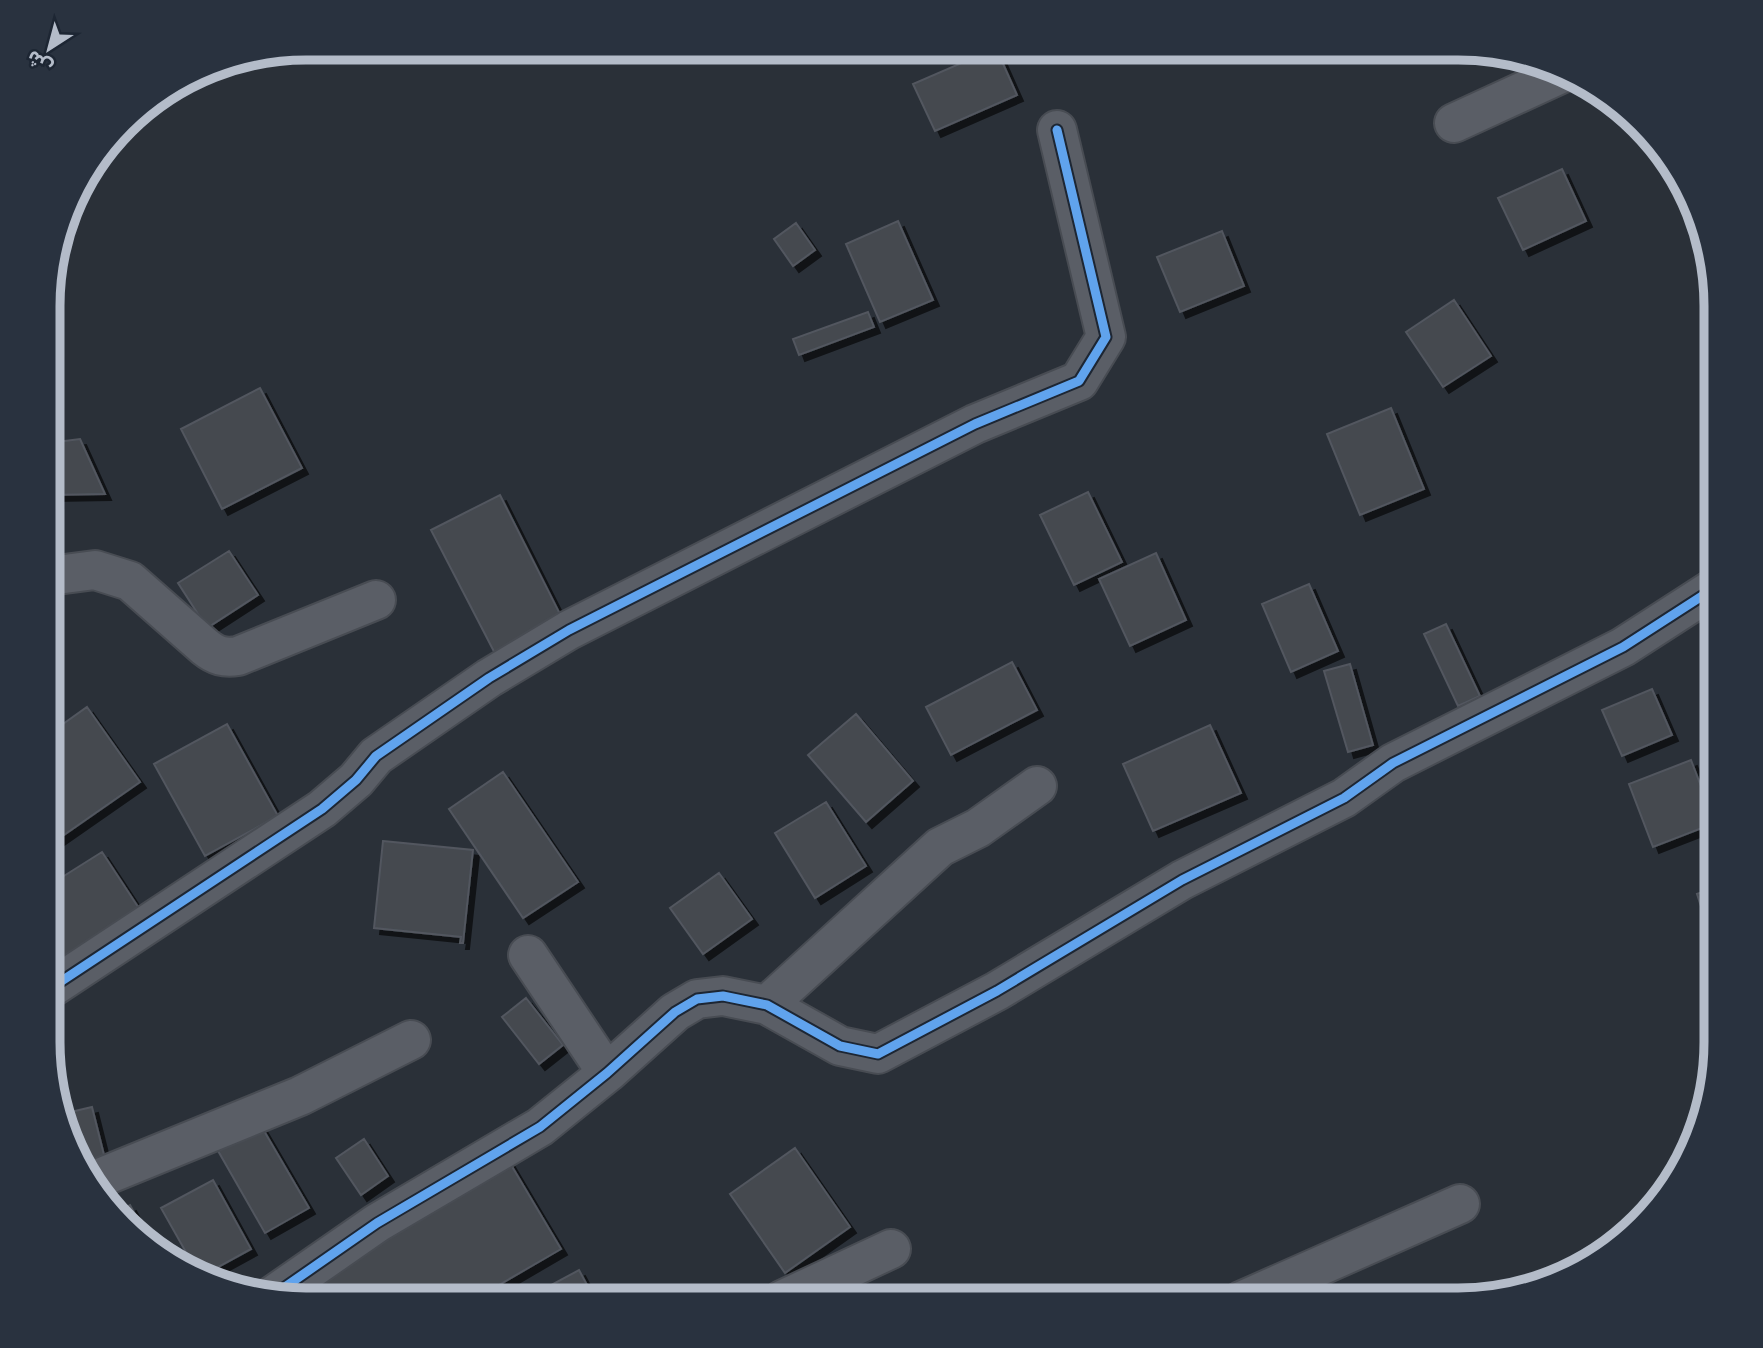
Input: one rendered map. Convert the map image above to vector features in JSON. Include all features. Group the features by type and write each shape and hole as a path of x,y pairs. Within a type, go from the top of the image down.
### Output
{"street":[{"path":"1454,123 1552,78"},
{"path":"60,982 322,810 356,780 376,756 489,678 558,637 975,424 1079,381 1106,337 1057,130"},
{"path":"60,575 95,570 130,581 214,655 226,658 238,656 376,600"},
{"path":"284,1287 377,1223 540,1127 607,1073 675,1012 697,999 723,996 767,1006 840,1046 878,1054 997,991 1182,880 1344,798 1393,763 1623,647 1704,595"},
{"path":"767,1006 940,847 978,828 1037,786"},
{"path":"528,955 607,1073"},
{"path":"100,1178 300,1096 411,1040"},
{"path":"1270,1288 1460,1203"},
{"path":"808,1288 891,1249"}],"building":[{"path":"968,60 1001,60 1017,95 935,131 913,84"},
{"path":"1562,169 1586,221 1523,250 1498,198"},
{"path":"898,221 933,300 880,322 846,244"},
{"path":"796,223 815,250 793,266 774,239"},
{"path":"1222,231 1244,286 1180,312 1157,257"},
{"path":"1454,300 1491,356 1443,387 1406,332"},
{"path":"868,312 874,327 799,355 793,339"},
{"path":"260,388 302,468 222,509 181,429"},
{"path":"1391,408 1424,489 1360,515 1327,434"},
{"path":"80,439 105,494 60,495 60,442"},
{"path":"1088,492 1122,562 1074,585 1040,515"},
{"path":"500,495 566,626 501,665 431,530"},
{"path":"229,551 258,595 207,628 178,583"},
{"path":"1156,553 1186,620 1130,646 1099,579"},
{"path":"1309,584 1338,651 1291,672 1262,604"},
{"path":"1446,624 1480,696 1458,706 1424,634"},
{"path":"1012,662 1037,710 951,755 926,707"},
{"path":"1350,664 1373,745 1348,752 1324,671"},
{"path":"1652,689 1672,735 1622,756 1602,710"},
{"path":"87,707 140,782 60,838 60,726"},
{"path":"856,714 913,781 866,822 808,755"},
{"path":"227,724 278,816 205,856 154,764"},
{"path":"1210,725 1241,793 1153,831 1123,764"},
{"path":"1691,760 1703,792 1703,828 1653,847 1629,784"},
{"path":"503,772 578,882 523,918 449,809"},
{"path":"826,802 866,866 815,898 775,833"},
{"path":"383,841 473,850 463,943 460,943 461,937 374,928"},
{"path":"102,852 144,916 60,966 60,878"},
{"path":"719,873 752,919 703,954 670,908"},
{"path":"1703,892 1703,913 1697,894"},
{"path":"526,998 563,1045 539,1064 502,1017"},
{"path":"92,1107 106,1163 92,1166 70,1112"},
{"path":"260,1124 309,1208 265,1233 217,1149"},
{"path":"364,1139 388,1176 361,1195 336,1158"},
{"path":"795,1148 850,1227 785,1273 730,1194"},
{"path":"507,1158 561,1249 494,1288 308,1288 302,1279"},
{"path":"213,1180 251,1249 211,1270 190,1260 161,1208"},
{"path":"130,1205 142,1227 131,1217 123,1209"},
{"path":"579,1270 589,1288 546,1288"}],"cycle path":[{"path":"60,982 322,809 356,780 376,756 489,678 569,630 975,424 1079,381 1106,337 1057,130"},
{"path":"284,1287 377,1223 540,1127 607,1073 675,1012 697,999 723,996 767,1005 840,1046 878,1054 997,991 1182,880 1344,798 1393,763 1623,647 1704,595"}]}
